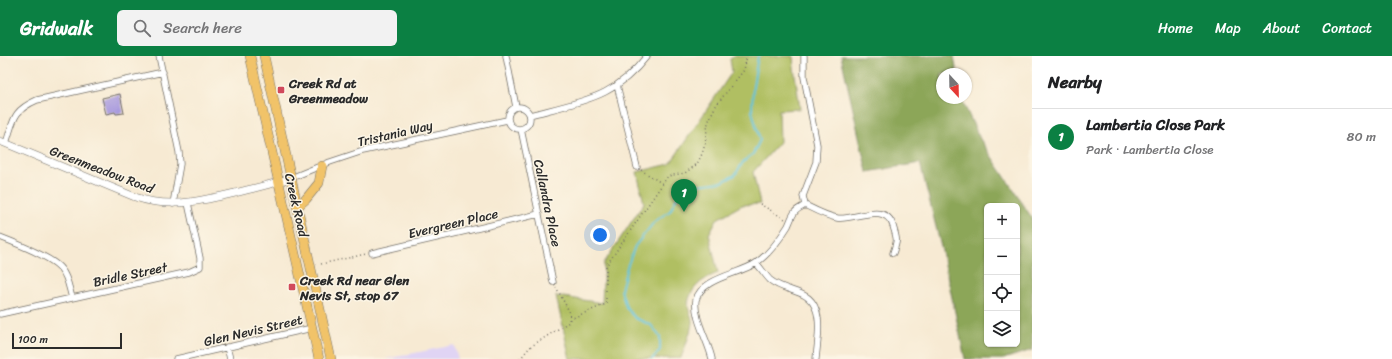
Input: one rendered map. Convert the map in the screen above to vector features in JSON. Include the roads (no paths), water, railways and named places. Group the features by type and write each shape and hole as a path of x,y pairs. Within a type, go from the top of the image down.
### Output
{"main road":[{"name":"Creek Road","path":"250,56 319,359"},
{"name":"Creek Road","path":"264,56 332,359"},
{"path":"298,206 319,183 322,166"}],"street":[{"path":"159,56 177,142 180,164 173,204"},
{"path":"506,56 516,106"},
{"path":"530,115 604,93 631,74 647,56"},
{"path":"804,56 804,77 817,145 816,162 803,196 805,205"},
{"path":"3,142 16,114 26,105 37,100 163,72"},
{"path":"617,85 637,168"},
{"path":"516,106 525,108 530,115 528,124 521,129 512,127 507,120 509,112 516,106"},
{"name":"Tristania Way","path":"291,178 363,151 507,120"},
{"name":"Callandra Place","path":"521,129 553,282"},
{"name":"Greenmeadow Road","path":"3,142 134,197 149,201 173,204 188,203 291,178"},
{"name":"Bridle Street","path":"0,314 189,272 200,267 200,258 188,203"},
{"path":"712,359 704,339 696,310 696,301 699,292 721,278 756,263 780,238 795,212 805,205"},
{"path":"805,205 827,216 839,219 876,212 885,215 892,222 897,241 893,253"},
{"name":"Evergreen Place","path":"372,253 539,214"},
{"path":"0,237 53,261 61,268 67,278 72,298"},
{"path":"756,263 770,279 777,284 802,293 810,299 816,308 819,320 816,359"},
{"name":"Glen Nevis Street","path":"176,359 312,328"},
{"path":"227,347 230,359"}],"waterway":[{"path":"652,359 660,350 660,337 651,325 635,318 626,307 621,290 627,267 635,246 655,221 670,211 680,191 688,186 722,182 735,175 743,162 753,154 760,140 752,111 753,86 758,56"}],"place":[{"name":"Creek Rd at Greenmeadow","path":"281,90"},
{"name":"Lambertia Close Park","path":"684,212"},
{"name":"Creek Rd near Glen Nevis St, stop 67","path":"292,287"}]}
